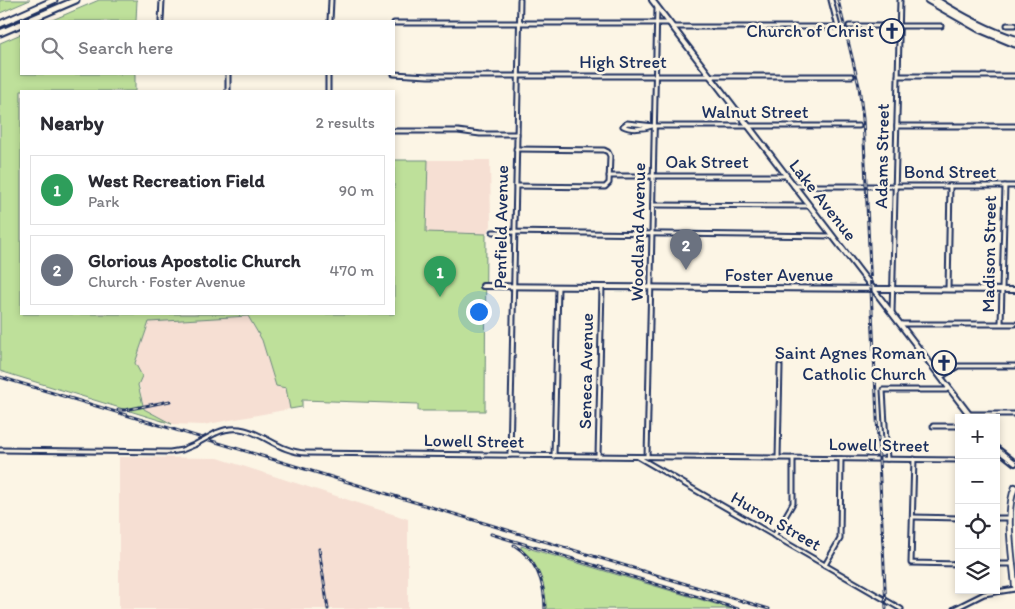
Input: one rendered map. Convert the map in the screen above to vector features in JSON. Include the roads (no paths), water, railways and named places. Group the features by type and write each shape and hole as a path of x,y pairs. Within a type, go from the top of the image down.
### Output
{"main road":[{"path":"0,24 54,0"},
{"path":"30,20 76,0"},
{"path":"928,0 979,29 1015,44"},
{"path":"936,0 985,28 1015,39"},
{"path":"0,33 20,24"},
{"path":"1015,487 1011,501 1010,518 1015,587"}],"street":[{"path":"161,20 162,0"},
{"path":"330,20 331,0"},
{"name":"Penfield Avenue","path":"510,455 520,0"},
{"name":"Lake Avenue","path":"652,0 969,414"},
{"path":"395,23 657,23 671,25 838,27 831,0"},
{"name":"Adams Street","path":"892,313 900,0"},
{"name":"Woodland Avenue","path":"647,457 657,7"},
{"path":"1007,25 1015,25"},
{"path":"849,26 940,26"},
{"name":"High Street","path":"395,74 421,76 852,76"},
{"path":"228,75 228,90"},
{"path":"328,75 328,90"},
{"path":"898,76 1015,76"},
{"name":"Walnut Street","path":"653,126 627,123 623,126 626,128 653,126 859,126"},
{"path":"897,126 1015,126"},
{"path":"395,131 458,131 480,134 517,134"},
{"path":"516,149 604,150 610,156 608,185 603,188 516,186"},
{"name":"Oak Street","path":"609,176 786,176"},
{"name":"Bond Street","path":"794,186 1015,186"},
{"path":"948,290 950,186"},
{"name":"Madison Street","path":"1001,324 1004,186"},
{"path":"653,205 809,206"},
{"path":"493,232 833,236"},
{"name":"Foster Avenue","path":"483,286 1015,290"},
{"path":"554,456 558,287"},
{"name":"Seneca Avenue","path":"598,456 602,287"},
{"path":"900,324 1015,324"},
{"path":"778,458 780,366"},
{"path":"941,377 958,366 1015,366"},
{"path":"887,459 883,390 946,390 949,388"},
{"path":"1000,415 1015,414"},
{"path":"933,426 955,426"},
{"name":"Lowell Street","path":"0,450 170,452 182,450 216,433 233,428 247,429 281,448 300,453 955,460"},
{"path":"1000,453 1015,463"},
{"name":"Huron Street","path":"638,457 901,609"},
{"path":"774,536 793,503 793,458"},
{"path":"825,565 840,539 841,459"},
{"path":"914,459 911,563 955,564"},
{"path":"912,517 955,518"},
{"path":"1000,518 1010,518"},
{"path":"1000,564 1013,564"},
{"path":"954,609 984,594 1015,587"}],"railway":[{"path":"838,0 859,86 863,119 886,609"},
{"path":"0,377 769,609"},
{"path":"118,410 170,401"},
{"path":"491,534 738,609"},
{"path":"514,545 529,558 538,572 545,599 545,609"},
{"path":"319,549 328,609"}],"place":[{"name":"Church of Christ","path":"892,31"},
{"name":"Glorious Apostolic Church","path":"686,270"},
{"name":"West Recreation Field","path":"440,297"},
{"name":"Saint Agnes Roman Catholic Church","path":"944,363"}]}
